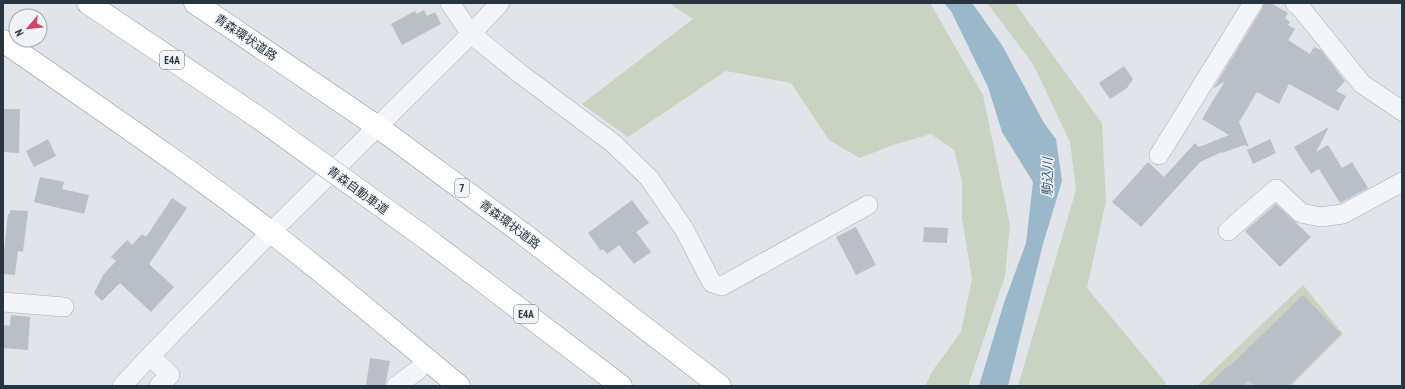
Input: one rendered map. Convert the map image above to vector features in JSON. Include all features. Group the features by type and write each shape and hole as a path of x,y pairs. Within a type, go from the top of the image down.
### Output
{"highway":[{"name":"青森自動車道","path":"88,3 256,116 431,242 621,386"},
{"name":"青森環状道路","path":"195,3 378,127 522,233 720,386"},
{"path":"3,41 271,232 337,284 459,386"}],"street":[{"path":"450,3 471,34 518,72 614,144 649,178 684,229 712,283 722,286 868,205"},
{"path":"122,386 271,232 471,34 500,3"},
{"path":"1159,155 1253,3"},
{"path":"1296,3 1362,84 1402,111"},
{"path":"1228,231 1276,190 1301,213 1320,217 1343,214 1402,182"},
{"path":"3,302 64,307"},
{"path":"150,356 170,376 160,386"},
{"path":"396,386 418,370 425,358"}],"green space":[{"path":"669,3 930,3 983,95 1010,225 1005,276 968,386 925,386 933,370 961,332 972,279 962,218 962,181 954,150 931,134 893,145 860,158 829,140 791,83 726,71 628,137 582,104 693,19"},
{"path":"987,3 1015,3 1102,123 1106,201 1087,288 1166,383 1163,386 1018,386 1076,190 1070,142 1033,64"},
{"path":"1303,285 1343,334 1291,386 1197,386"}],"water":[{"name":"駒込川","path":"944,3 972,3 1002,45 1044,123 1056,139 1062,181 1043,244 1008,386 979,386 1004,303 1026,243 1033,182 1002,132 988,87 951,11"}],"building":[{"path":"1264,3 1271,3 1288,13 1285,18 1290,22 1288,25 1295,29 1288,40 1310,54 1314,47 1321,50 1345,81 1336,91 1346,96 1338,111 1289,84 1279,104 1257,92 1239,122 1249,147 1244,145 1222,152 1200,162 1141,227 1112,202 1148,162 1164,177 1195,143 1199,147 1229,135 1202,119 1225,81 1213,89 1262,9"},
{"path":"424,10 427,16 435,12 441,24 402,45 391,24 415,11 417,14"},
{"path":"1124,66 1133,79 1127,88 1110,99 1099,83"},
{"path":"3,109 20,109 19,153 3,152"},
{"path":"1329,127 1316,152 1328,145 1342,168 1352,162 1368,188 1340,203 1319,169 1311,174 1294,147"},
{"path":"48,139 56,156 34,167 26,151"},
{"path":"1270,139 1276,153 1253,164 1247,150"},
{"path":"40,177 64,182 62,189 89,195 84,214 34,202"},
{"path":"172,198 187,208 149,264 174,287 151,312 120,283 102,301 94,293 103,275 116,261 111,257 127,240 132,245 142,234 146,237"},
{"path":"632,200 649,223 636,232 651,252 634,264 619,245 607,254 603,249 601,251 588,233"},
{"path":"1276,204 1311,237 1280,267 1245,231"},
{"path":"10,210 28,211 23,252 18,251 15,275 3,274 8,214 10,214"},
{"path":"856,227 876,265 856,275 836,237"},
{"path":"924,227 948,228 947,243 923,242"},
{"path":"1303,295 1341,334 1288,386 1254,386 1249,380 1243,386 1207,386 1228,366 1229,367"},
{"path":"11,315 30,317 28,350 3,348 3,325 10,326"},
{"path":"370,358 390,361 385,386 366,386"}]}
